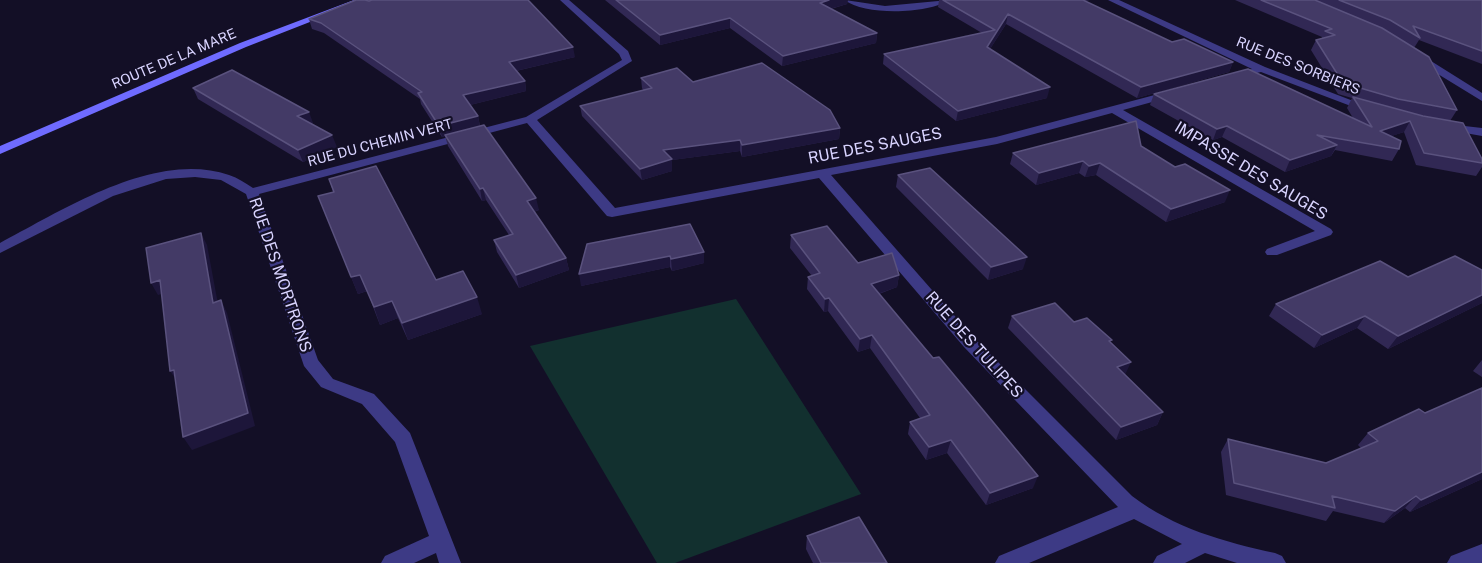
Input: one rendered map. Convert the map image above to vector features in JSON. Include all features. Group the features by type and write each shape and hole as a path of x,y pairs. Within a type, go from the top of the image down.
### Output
{"street":[{"name":"ROUTE DE LA MARE","path":"0,150 243,45 362,0"},
{"name":"RUE DU CHEMIN VERT","path":"252,192 530,119 627,62 624,53 564,0"},
{"path":"849,0 862,6 891,9 945,0"},
{"name":"RUE DES SORBIERS","path":"1112,0 1261,69 1376,111"},
{"path":"1408,51 1482,98"},
{"path":"1226,79 1261,69"},
{"name":"RUE DES SAUGES","path":"530,119 612,213 1007,137 1181,91"},
{"name":"IMPASSE DES SAUGES","path":"1115,110 1326,232 1272,252"},
{"path":"1432,125 1482,132"},
{"name":"RUE DES MORTRONS","path":"0,249 127,184 157,176 194,172 225,178 252,192 310,362 327,383 368,399 403,438 450,563"},
{"name":"RUE DES TULIPES","path":"822,173 950,321 1027,404 1135,508 1167,527 1205,543 1275,563"},
{"path":"1006,563 1135,508"},
{"path":"392,563 441,540"},
{"path":"1164,563 1205,543"},
{"path":"1458,563 1482,553"}],"green space":[{"path":"736,299 861,494 675,563 657,563 530,346"}],"building":[{"path":"356,0 528,0 573,47 509,62 525,81 463,95 478,116 439,126 418,93 422,92 321,23 309,19"},
{"path":"616,0 829,0 820,3 877,33 783,56 730,18 660,35"},
{"path":"943,0 1083,0 1172,42 1184,39 1233,62 1141,87 1008,14 987,47 1050,87 958,111 884,54 995,30"},
{"path":"1261,0 1315,0 1382,28 1429,57 1457,110 1398,99 1343,83 1316,40 1335,35 1325,31 1332,29"},
{"path":"1339,0 1482,0 1482,51 1413,26 1420,38 1390,20"},
{"path":"762,63 830,110 840,128 742,145 740,140 663,150 672,159 640,169 580,106 652,88 641,78 677,68 693,82"},
{"path":"1248,69 1372,127 1353,97 1423,116 1463,123 1482,163 1424,153 1410,121 1380,131 1401,141 1399,149 1317,135 1337,145 1290,160 1227,126 1217,129 1154,94"},
{"path":"232,70 309,112 297,116 332,135 298,150 193,88"},
{"path":"1136,121 1141,146 1175,167 1185,164 1230,190 1171,209 1100,163 1089,166 1083,161 1039,173 1013,153"},
{"path":"484,125 536,198 527,201 566,258 516,275 494,240 513,234 445,135"},
{"path":"376,166 436,280 463,271 477,297 402,323 392,301 374,307 360,275 351,277 318,196 334,192 329,179"},
{"path":"930,168 1027,257 991,267 898,175"},
{"path":"690,224 704,252 671,259 670,256 579,274 587,244"},
{"path":"827,226 858,263 892,253 899,275 871,284 933,358 939,357 1038,476 990,493 951,440 929,447 910,422 930,415 872,335 860,339 829,298 825,299 808,277 820,273 791,235"},
{"path":"201,233 213,303 221,300 248,413 183,437 174,370 170,371 160,280 151,283 146,248"},
{"path":"1455,256 1482,270 1482,295 1398,336 1365,316 1322,335 1276,304 1380,261 1408,277"},
{"path":"1055,303 1074,322 1087,318 1112,340 1109,341 1131,362 1117,367 1163,412 1121,427 1012,316"},
{"path":"1482,388 1482,472 1421,500 1416,496 1395,511 1332,496 1335,508 1234,483 1228,439 1326,463 1378,441 1368,433 1419,409 1425,413"},
{"path":"859,517 887,563 821,563 807,536"}]}
